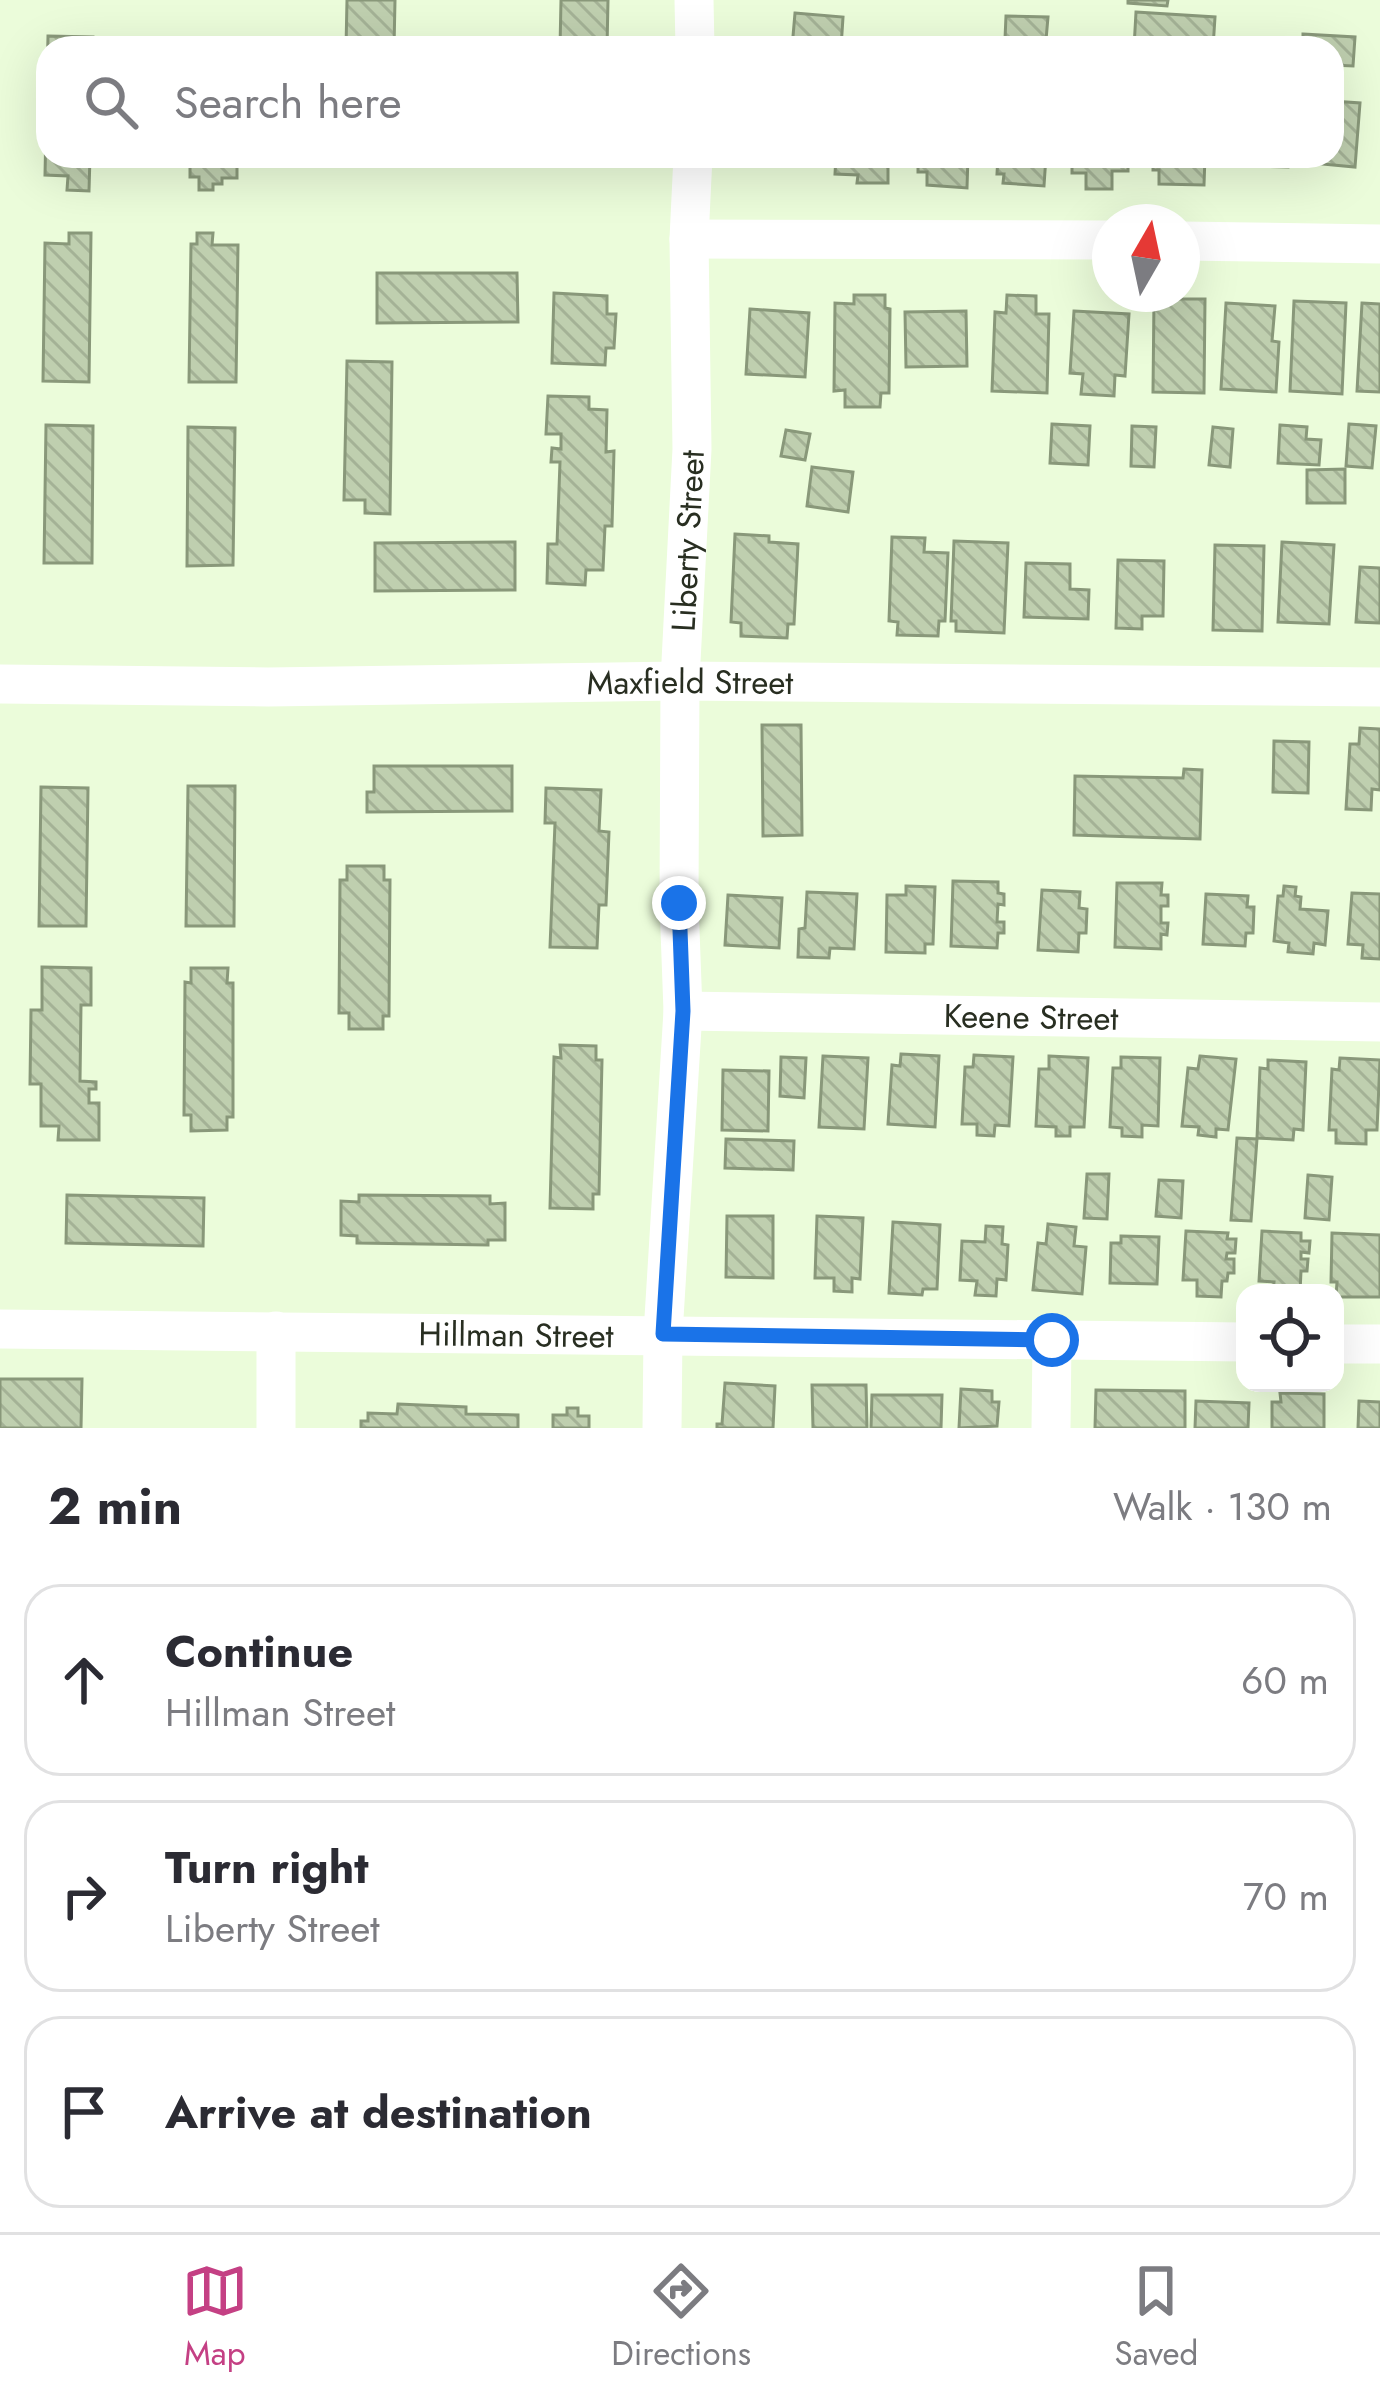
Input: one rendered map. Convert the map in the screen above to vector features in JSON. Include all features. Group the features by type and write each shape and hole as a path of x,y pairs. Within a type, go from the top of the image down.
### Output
{"street":[{"path":"694,0 695,36"},
{"name":"Liberty Street","path":"662,1428 663,1334 683,1011 680,681 692,449 692,168"},
{"path":"689,239 1092,240"},
{"path":"1200,241 1380,244"},
{"name":"Maxfield Street","path":"0,684 268,687 680,681 1380,687"},
{"name":"Keene Street","path":"683,1011 1380,1022"},
{"name":"Hillman Street","path":"0,1329 1236,1342"},
{"path":"276,1331 276,1428"},
{"path":"1051,1428 1052,1340"},
{"path":"1344,1344 1380,1344"}],"building":[{"path":"347,0 395,0 394,36 346,36"},
{"path":"561,0 608,0 607,36 560,36"},
{"path":"1128,0 1168,0 1167,6"},
{"path":"1136,12 1215,17 1214,36 1135,36"},
{"path":"795,13 843,17 842,36 793,36"},
{"path":"1006,16 1048,17 1046,36 1005,36"},
{"path":"1344,36 1355,37 1353,66 1344,66"},
{"path":"1344,102 1360,103 1355,167 1344,166"},
{"path":"45,168 90,168 89,191 67,190 68,176 45,175"},
{"path":"190,168 237,168 237,178 222,178 213,190 199,190 199,177 190,177"},
{"path":"835,168 888,168 888,183 857,183 858,175 835,174"},
{"path":"918,168 968,168 967,188 927,185 927,172 918,172"},
{"path":"997,168 1045,168 1044,186 1003,183 1004,174 997,174"},
{"path":"1072,168 1128,168 1112,171 1112,189 1086,189 1086,173 1072,173"},
{"path":"1205,168 1204,185 1159,184 1159,170 1153,170"},
{"path":"69,233 91,233 89,382 43,381 45,243 69,244"},
{"path":"197,233 213,233 212,245 238,245 236,382 189,382 191,244 197,244"},
{"path":"377,273 517,273 518,322 377,323"},
{"path":"554,293 607,296 607,314 616,314 614,348 606,348 605,365 552,363"},
{"path":"854,295 885,295 885,308 890,309 889,393 881,393 880,407 845,407 845,390 834,391 835,303 854,304"},
{"path":"1007,295 1036,296 1036,314 1049,314 1047,393 992,391 995,312 1006,313"},
{"path":"1200,299 1205,299 1204,393 1153,392 1154,312 1200,312"},
{"path":"1294,301 1346,303 1342,394 1290,391"},
{"path":"1226,303 1275,306 1276,392 1221,389"},
{"path":"1362,303 1380,304 1380,392 1357,391"},
{"path":"750,309 809,313 805,377 746,374"},
{"path":"966,311 967,366 906,367 905,312"},
{"path":"1074,311 1129,314 1125,376 1115,375 1114,396 1081,394 1083,374 1070,373"},
{"path":"347,361 392,362 390,514 365,513 365,500 344,500"},
{"path":"548,396 589,397 589,409 607,410 606,452 614,451 612,526 605,526 603,570 586,570 585,585 547,583 548,544 557,544 560,462 551,462 552,448 561,449 561,434 546,434"},
{"path":"1052,424 1090,426 1088,465 1050,463"},
{"path":"1349,424 1376,426 1372,468 1346,466"},
{"path":"46,425 93,426 92,563 44,563"},
{"path":"1280,425 1307,427 1306,439 1321,440 1319,465 1278,463"},
{"path":"1132,426 1156,427 1154,467 1131,466"},
{"path":"188,427 235,428 233,565 187,566"},
{"path":"1213,427 1233,429 1230,467 1209,465"},
{"path":"786,430 810,434 805,460 781,456"},
{"path":"812,467 853,472 848,512 807,506"},
{"path":"1345,469 1345,503 1307,503 1307,470"},
{"path":"735,534 798,544 794,624 788,624 787,638 741,636 741,623 731,622"},
{"path":"892,537 925,538 924,552 948,553 945,621 939,621 938,636 897,635 898,622 889,621"},
{"path":"954,541 1008,543 1004,633 956,631 956,621 951,621"},
{"path":"515,542 515,590 375,591 375,543"},
{"path":"1282,542 1334,545 1329,624 1278,622"},
{"path":"1215,545 1264,546 1262,631 1213,630"},
{"path":"1118,560 1164,561 1163,616 1142,616 1142,629 1116,628"},
{"path":"1026,563 1070,564 1070,589 1089,590 1088,619 1024,617"},
{"path":"1360,567 1380,568 1380,623 1356,622"},
{"path":"762,725 801,725 802,835 763,836"},
{"path":"1360,728 1380,729 1380,790 1372,789 1371,810 1346,809 1350,744 1359,744"},
{"path":"1274,741 1309,742 1308,793 1273,792"},
{"path":"374,766 512,766 512,811 367,812 367,792 374,792"},
{"path":"1184,769 1202,770 1200,839 1074,835 1075,776 1183,778"},
{"path":"188,786 235,786 234,926 186,926"},
{"path":"41,787 88,788 86,926 39,926"},
{"path":"546,788 601,790 599,831 609,832 606,905 599,905 597,948 550,947 555,823 545,823"},
{"path":"347,866 384,866 384,880 390,880 389,1016 383,1016 383,1029 349,1029 349,1013 339,1013 340,880 347,880"},
{"path":"953,881 998,882 1004,905 998,904 997,922 1004,922 1004,933 998,933 997,948 951,946"},
{"path":"1117,883 1162,883 1161,895 1168,895 1168,906 1161,906 1161,923 1168,923 1167,935 1161,934 1161,949 1115,947"},
{"path":"906,886 935,887 933,944 925,944 925,953 886,952 887,895 906,895"},
{"path":"1284,886 1296,887 1300,909 1328,911 1325,945 1314,943 1313,954 1288,952 1289,943 1274,941 1278,896 1283,896"},
{"path":"1042,890 1080,892 1079,908 1087,909 1086,933 1079,933 1078,952 1038,950"},
{"path":"807,892 857,894 854,949 830,948 829,958 798,957"},
{"path":"1352,893 1380,894 1380,959 1362,958 1363,945 1348,944"},
{"path":"1206,894 1248,896 1247,907 1254,907 1253,933 1246,933 1245,946 1203,944"},
{"path":"728,895 782,898 779,948 725,945"},
{"path":"42,967 91,968 91,1005 81,1005 80,1081 96,1082 96,1089 89,1089 89,1103 99,1103 99,1140 58,1140 59,1126 41,1126 41,1084 30,1084 31,1010 42,1010"},
{"path":"191,968 228,968 227,983 233,983 233,1117 227,1117 227,1130 191,1131 191,1115 184,1115 185,982 191,983"},
{"path":"560,1045 596,1046 596,1060 602,1060 599,1194 593,1194 593,1209 550,1208 554,1057 561,1058"},
{"path":"901,1054 939,1056 935,1127 888,1124 892,1065 900,1066"},
{"path":"974,1055 1013,1057 1009,1126 995,1125 994,1136 977,1135 977,1124 962,1124 965,1067 973,1067"},
{"path":"823,1056 868,1058 864,1129 819,1127"},
{"path":"1049,1056 1088,1058 1084,1127 1070,1127 1070,1136 1056,1136 1056,1127 1036,1126 1039,1069 1049,1069"},
{"path":"1200,1056 1236,1059 1228,1130 1216,1129 1216,1137 1198,1135 1199,1127 1182,1126 1188,1068 1198,1069"},
{"path":"781,1057 806,1058 804,1098 780,1096"},
{"path":"1121,1057 1160,1058 1158,1126 1142,1125 1142,1137 1122,1136 1122,1128 1110,1127 1113,1068 1121,1068"},
{"path":"1340,1058 1380,1060 1377,1130 1366,1130 1366,1144 1336,1143 1336,1130 1329,1130 1332,1069 1339,1070"},
{"path":"1268,1060 1306,1062 1303,1130 1294,1129 1293,1140 1257,1138 1260,1068 1268,1069"},
{"path":"723,1070 769,1071 768,1131 722,1130"},
{"path":"1237,1138 1257,1139 1251,1221 1231,1220"},
{"path":"726,1139 794,1141 793,1170 725,1168"},
{"path":"1087,1174 1109,1174 1107,1219 1084,1218"},
{"path":"1308,1175 1332,1177 1329,1220 1305,1218"},
{"path":"1159,1180 1183,1181 1181,1218 1156,1216"},
{"path":"67,1195 204,1198 203,1246 66,1243"},
{"path":"359,1195 490,1196 490,1204 505,1203 505,1240 488,1240 488,1245 357,1243 357,1236 341,1235 341,1201 359,1202"},
{"path":"727,1216 773,1216 773,1278 726,1277"},
{"path":"817,1216 863,1218 860,1279 852,1278 852,1292 834,1291 834,1278 815,1278"},
{"path":"893,1222 940,1225 937,1289 923,1289 922,1295 889,1293"},
{"path":"1048,1224 1076,1227 1074,1246 1086,1247 1082,1294 1033,1290 1038,1243 1046,1244"},
{"path":"986,1226 1003,1227 1002,1244 1008,1245 1006,1280 997,1279 996,1296 975,1295 977,1281 960,1280 962,1241 985,1242"},
{"path":"1186,1231 1228,1233 1227,1239 1236,1239 1235,1253 1227,1253 1226,1259 1234,1259 1234,1273 1222,1281 1221,1297 1197,1296 1197,1280 1183,1280"},
{"path":"1262,1231 1301,1233 1301,1241 1310,1241 1309,1253 1301,1252 1301,1259 1308,1259 1300,1284 1259,1281"},
{"path":"1332,1233 1380,1235 1380,1297 1344,1297 1344,1284 1331,1282"},
{"path":"1121,1236 1159,1237 1157,1284 1110,1283 1111,1243 1121,1243"},
{"path":"0,1379 82,1379 81,1428 0,1428"},
{"path":"725,1383 775,1386 773,1428 717,1428 722,1424"},
{"path":"812,1385 866,1385 867,1428 813,1428"},
{"path":"961,1389 992,1391 992,1402 999,1402 997,1426 959,1428"},
{"path":"1096,1390 1185,1391 1185,1428 1095,1428"},
{"path":"1280,1393 1324,1394 1324,1428 1272,1428 1272,1402 1281,1402"},
{"path":"872,1395 942,1395 941,1428 871,1428"},
{"path":"1196,1401 1249,1403 1248,1428 1195,1428"},
{"path":"1359,1401 1380,1402 1380,1428 1358,1428"},
{"path":"398,1404 466,1407 466,1414 518,1415 518,1428 361,1428 368,1413 397,1414"},
{"path":"567,1408 578,1408 578,1416 589,1416 589,1428 553,1428 553,1415 567,1415"}],"route":[{"path":"679,903 683,1011 663,1334 1052,1340"}]}
